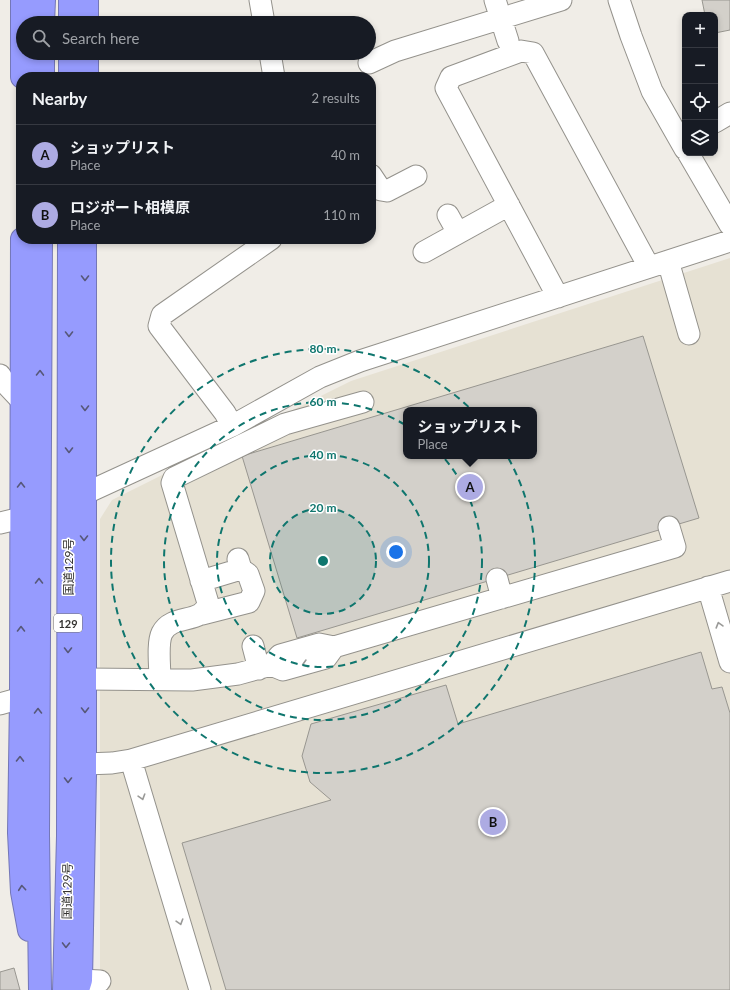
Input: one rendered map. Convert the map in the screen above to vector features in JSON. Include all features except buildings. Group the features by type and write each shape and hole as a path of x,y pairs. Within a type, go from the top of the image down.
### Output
{"highway":[{"path":"22,0 22,16"},
{"path":"43,16 44,0"},
{"path":"70,0 70,16"},
{"path":"87,0 87,16"},
{"path":"22,60 22,72"},
{"path":"43,60 43,72"},
{"path":"70,60 70,72"},
{"path":"87,60 87,72"},
{"path":"22,244 21,698 19,833 22,892 40,986"},
{"name":"129","path":"40,986 38,834 41,244"},
{"name":"国道129号","path":"69,244 68,836 81,985"},
{"path":"81,985 85,764 84,494 86,244"}],"street":[{"path":"260,0 263,16"},
{"path":"376,60 395,50 498,9 561,0"},
{"path":"619,0 652,91 682,141"},
{"path":"498,9 508,41"},
{"path":"558,297 446,88 451,77 521,51 533,53 658,264 689,334"},
{"path":"271,60 273,72"},
{"path":"369,63 375,60"},
{"path":"718,120 730,113"},
{"path":"691,156 730,225"},
{"path":"376,182 381,190 387,191 416,176"},
{"path":"424,252 509,205"},
{"path":"448,215 458,233"},
{"path":"84,494 232,426 320,377 360,361 730,242"},
{"path":"232,426 225,413 159,326 162,315 264,244"},
{"path":"2,381 22,400"},
{"path":"202,614 206,610 208,603 172,483 174,478 209,470 285,424 363,402"},
{"path":"0,523 21,518"},
{"path":"85,679 192,680 238,674 265,667 280,655 319,644 334,647 500,588 675,547 669,527"},
{"path":"160,679 160,642 161,634 166,627 171,623 202,614 242,607 249,602 254,591 248,574 239,564 201,580"},
{"path":"85,764 112,764 131,760 730,580"},
{"path":"708,587 730,662"},
{"path":"253,646 265,667"},
{"path":"0,704 21,698"},
{"path":"131,760 200,990"}],"shaded area":[{"path":"730,258 730,990 100,990 100,519 112,500 351,381"}],"place":[{"name":"ショップリスト","path":"470,487"},
{"name":"ロジポート相模原","path":"493,822"}]}
